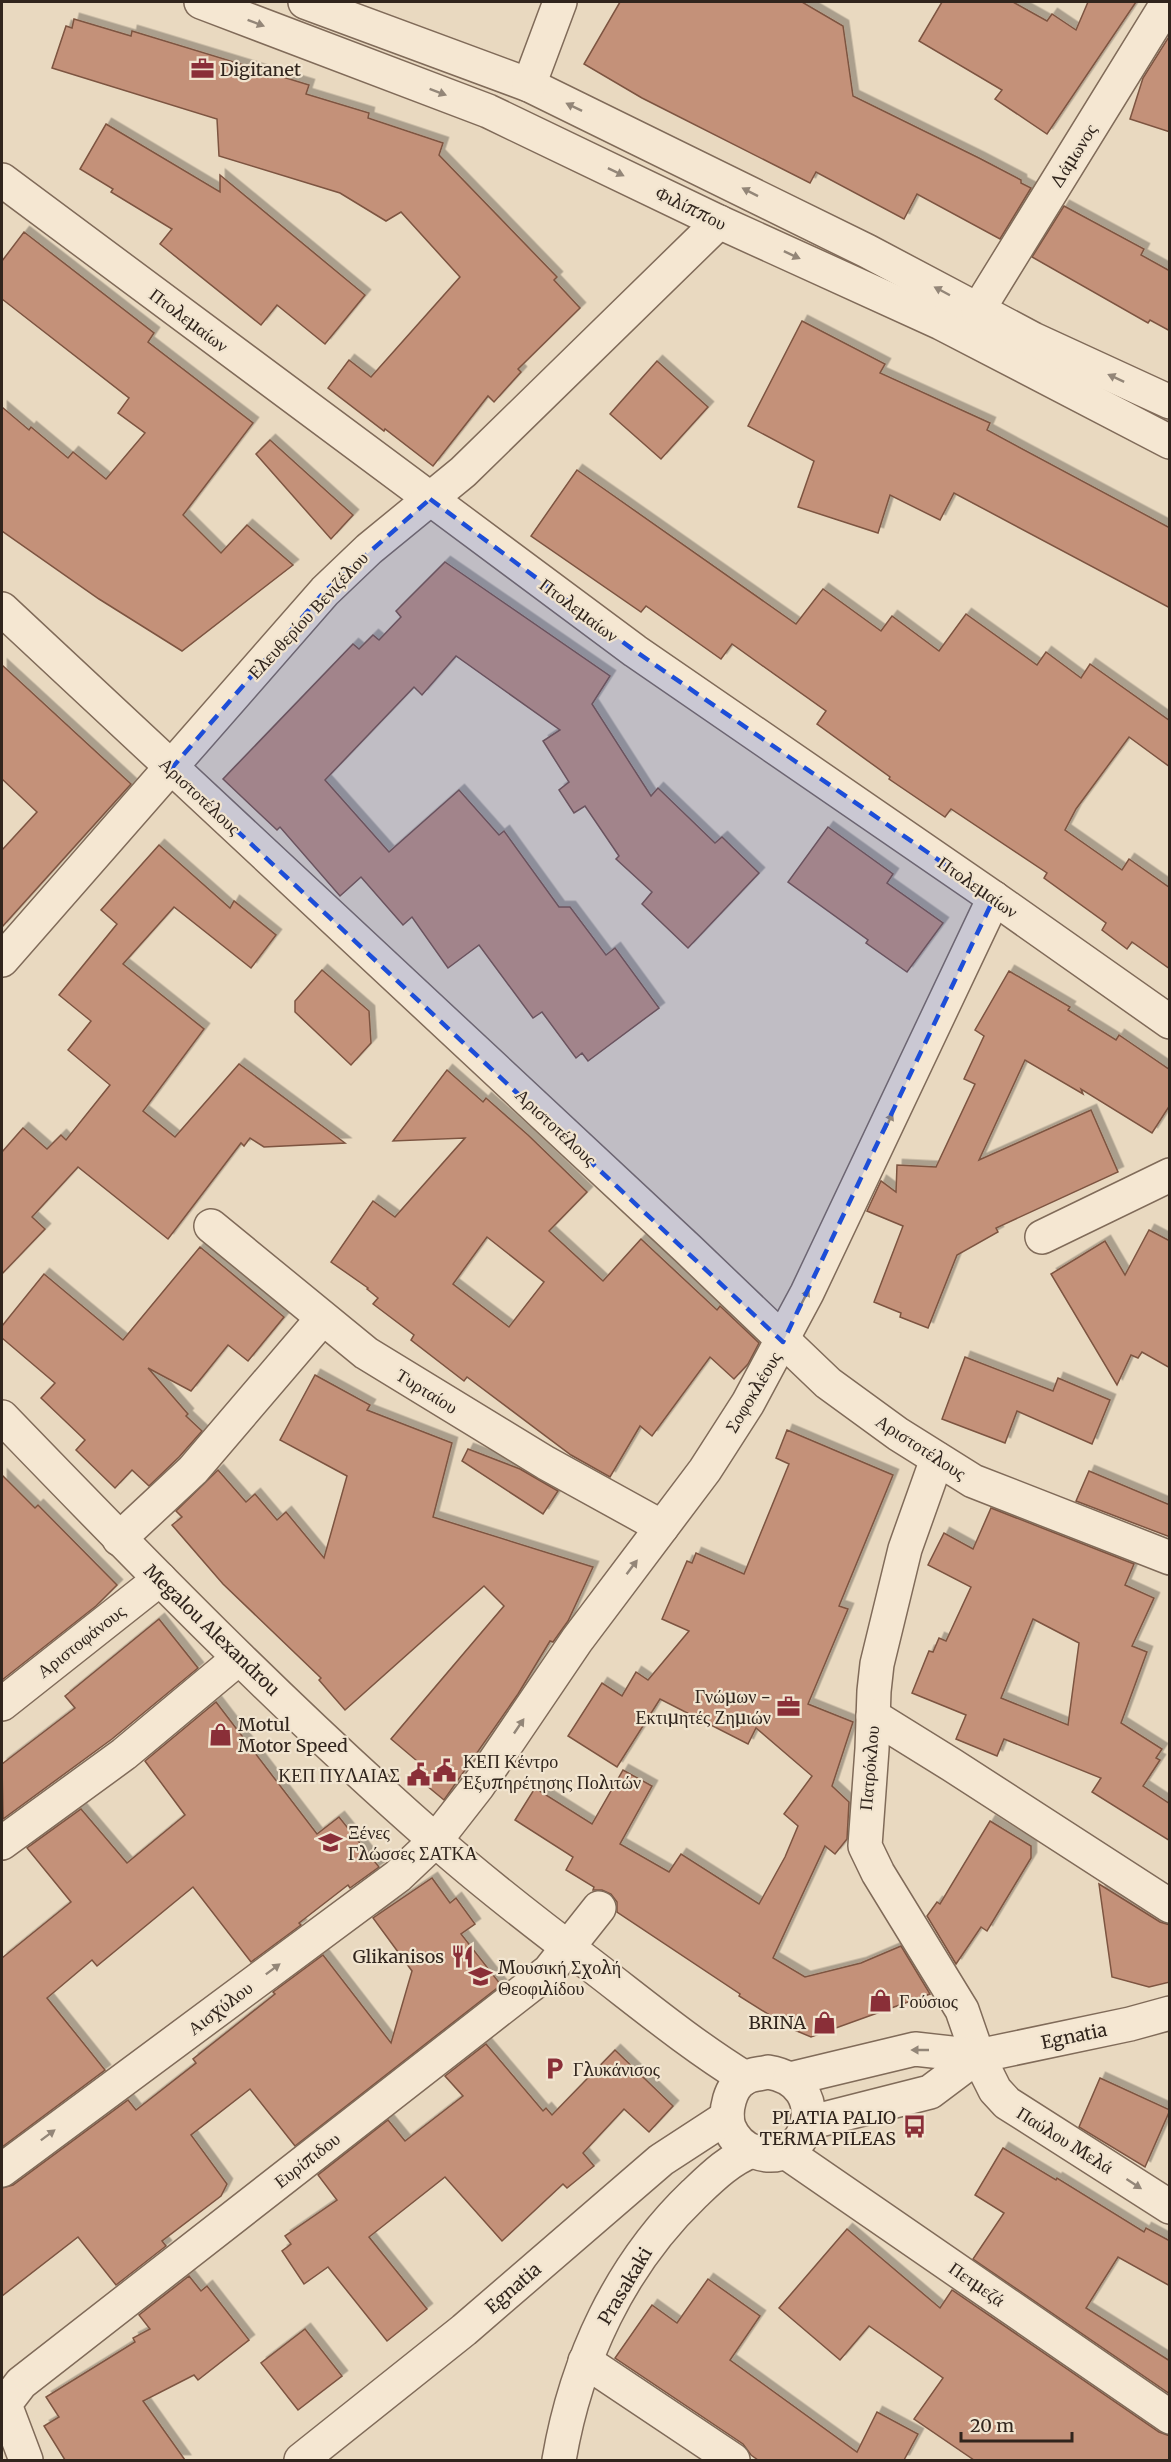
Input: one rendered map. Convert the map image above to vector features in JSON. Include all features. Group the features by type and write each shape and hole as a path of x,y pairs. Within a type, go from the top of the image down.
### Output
{"street":[{"name":"Φιλίππου","path":"201,2 488,111 719,222 941,323 1170,442"},
{"path":"305,2 529,85 867,251 1033,339 1170,402"},
{"path":"529,85 560,2"},
{"name":"Δάμωνος","path":"978,310 1168,2"},
{"name":"Πτολεμαίων","path":"2,180 635,651 994,898 1170,1023"},
{"name":"Ελευθερίου Βενιζέλου","path":"2,960 325,591 358,558 463,472 719,222"},
{"name":"Αριστοτέλους","path":"2,609 671,1233 828,1383 898,1434 973,1481 1170,1558"},
{"name":"Σοφοκλέους","path":"435,1841 478,1786 577,1640 734,1426 783,1342 994,898"},
{"path":"1042,1237 1170,1175"},
{"name":"Τυρταίου","path":"211,1226 366,1353 546,1463 662,1527"},
{"path":"119,1539 193,1470 322,1319"},
{"name":"Megalou Alexandrou","path":"2,1417 119,1539 239,1658 435,1841 695,2046 744,2078"},
{"name":"Πατρόκλου","path":"937,1460 905,1549 876,1673 865,1846 894,1901 962,2010 978,2056"},
{"name":"Αριστοφάνους","path":"2,1704 160,1579"},
{"path":"2,1843 124,1754 239,1658"},
{"path":"873,1716 914,1740 1170,1906"},
{"name":"Αισχύλου","path":"2,2170 398,1876 435,1841"},
{"name":"Ευρίπιδου","path":"26,2460 9,2418 7,2403 12,2393 27,2377 540,1978 568,1948 599,1908"},
{"name":"Egnatia","path":"790,2079 915,2049 978,2056 1130,2024 1170,2013"},
{"name":"Egnatia","path":"808,2123 930,2092 978,2056"},
{"name":"Παύλου Μελά","path":"978,2056 995,2090 1007,2103 1170,2207"},
{"path":"768,2072 790,2079 806,2098 809,2110 808,2123 803,2135 795,2145 784,2151 763,2155 752,2151 735,2138 727,2117 731,2095 744,2078 768,2072"},
{"name":"Egnatia","path":"301,2460 464,2330 661,2160 727,2117"},
{"name":"Prasakaki","path":"559,2460 569,2414 585,2361 615,2296 675,2212 718,2171 739,2156 752,2151"},
{"name":"Πετμεζά","path":"784,2151 1170,2417"},
{"path":"585,2361 733,2460"}],"highlighted area":[{"path":"430,499 635,651 994,898 783,1342 171,769 325,591"}],"building":[{"path":"620,2 802,2 843,26 853,96 979,158 1021,180 1021,183 1031,188 1000,239 917,194 904,219 816,172 810,183 642,98 584,64"},
{"path":"942,2 1013,2 1047,21 1052,14 1076,30 1088,2 1136,2 1047,134 995,99 1002,90 919,41"},
{"path":"74,19 131,36 132,31 309,85 306,94 369,113 368,118 443,143 439,155 557,277 554,280 580,308 518,369 521,372 494,402 488,396 433,466 328,388 349,360 371,377 460,277 401,212 386,221 340,193 219,156 217,119 52,68 66,26 72,28"},
{"path":"1170,35 1170,132 1130,119 1143,78"},
{"path":"106,124 220,192 220,175 365,295 325,344 277,305 261,325 160,244 172,229 111,192 113,189 80,169"},
{"path":"1064,206 1144,249 1141,255 1170,271 1170,331 1150,320 1148,323 1032,257"},
{"path":"24,232 154,333 148,342 253,423 183,515 221,553 247,525 293,565 182,651 99,599 2,531 2,407 29,430 31,427 68,458 73,452 106,479 145,433 118,413 129,398 2,299 2,261"},
{"path":"802,321 885,364 880,373 990,423 987,430 1170,528 1170,608 954,493 940,520 890,495 878,533 798,507 814,461 748,426"},
{"path":"657,361 708,407 661,459 610,414"},
{"path":"270,440 353,515 331,539 256,454"},
{"path":"577,470 796,624 823,589 881,631 892,616 939,651 966,614 1037,665 1046,652 1081,678 1090,664 1170,721 1170,767 1129,737 1076,809 1065,830 1122,870 1129,859 1170,888 1170,969 1132,942 1127,949 1102,930 1106,923 1044,878 1047,873 951,809 945,817 889,779 890,777 817,724 826,711 732,644 721,659 646,606 641,612 531,536"},
{"path":"445,562 610,676 592,704 651,796 658,788 715,843 722,837 759,873 688,948 642,904 652,892 616,859 619,856 585,806 574,813 559,790 569,782 543,741 560,730 456,656 422,695 414,687 325,780 389,852 459,790 499,835 504,831 559,907 570,907 606,955 615,948 659,1008 588,1061 582,1053 576,1058 542,1012 533,1018 479,945 448,968 412,917 403,925 361,877 340,896 280,827 277,830 223,779 353,644 359,649 373,635 379,640 401,617 396,611"},
{"path":"2,665 131,784 2,927 2,850 37,812 2,779"},
{"path":"828,827 893,874 887,883 943,923 907,972 866,943 868,940 788,882"},
{"path":"159,845 230,908 234,901 276,935 251,968 174,907 123,964 204,1029 143,1111 175,1137 239,1064 345,1143 264,1147 250,1138 244,1146 241,1143 168,1239 78,1167 32,1217 45,1229 2,1274 2,1152 23,1128 47,1149 61,1135 66,1140 110,1085 68,1050 91,1021 59,995 117,924 101,910"},
{"path":"322,970 369,1011 371,1043 351,1065 295,1012 295,1001"},
{"path":"1009,971 1070,1007 1068,1010 1116,1040 1119,1035 1170,1070 1170,1105 1152,1133 1081,1089 1083,1094 1025,1060 979,1160 1091,1110 1118,1172 996,1228 998,1232 957,1255 928,1328 900,1317 901,1313 874,1302 903,1226 867,1211 881,1181 896,1192 897,1165 936,1167 975,1084 964,1079 984,1036 975,1030"},
{"path":"447,1070 483,1102 486,1098 587,1192 549,1231 603,1281 641,1239 717,1310 720,1306 759,1343 748,1364 734,1379 710,1357 652,1436 640,1426 610,1477 571,1455 467,1377 464,1381 411,1340 414,1335 373,1304 378,1298 368,1288 331,1262 373,1201 395,1217 465,1138 393,1141","holes":["487,1237 544,1282 509,1327 453,1284"]},
{"path":"1149,1230 1170,1241 1170,1368 1142,1352 1138,1358 1131,1355 1117,1385 1051,1274 1105,1241 1125,1275"},
{"path":"200,1247 284,1317 248,1361 228,1345 191,1391 148,1368 188,1414 186,1416 202,1431 149,1486 132,1470 115,1488 76,1450 85,1440 41,1398 55,1383 2,1338 2,1326 44,1274 123,1340"},
{"path":"965,1357 1053,1391 1058,1378 1110,1400 1092,1444 1017,1411 1005,1443 942,1419"},
{"path":"315,1375 370,1405 367,1410 452,1443 433,1517 593,1567 568,1621 553,1642 550,1641 518,1694 444,1800 415,1776 423,1766 391,1739 504,1606 484,1586 345,1710 319,1680 321,1678 223,1584 172,1525 182,1517 176,1511 218,1470 246,1502 255,1494 277,1520 286,1512 324,1558 347,1476 280,1440"},
{"path":"787,1430 893,1475 839,1606 848,1609 808,1704 853,1722 832,1786 849,1802 847,1839 835,1854 825,1846 773,1958 805,1977 861,1963 901,1946 930,1994 811,2037 792,2029 739,1996 740,1994 617,1912 617,1902 611,1894 602,1890 593,1890 594,1887 566,1870 573,1857 515,1820 535,1788 592,1824 623,1770 652,1786 620,1844 669,1872 681,1854 759,1904 785,1857 798,1826 784,1814 812,1776 756,1728 748,1744 660,1699 617,1767 568,1736 602,1683 622,1696 636,1672 648,1680 689,1631 662,1619 687,1561 692,1563 696,1553 744,1574 789,1464 776,1458"},
{"path":"468,1449 520,1469 558,1491 543,1514 462,1461"},
{"path":"1089,1471 1170,1505 1170,1537 1076,1501"},
{"path":"2,1475 35,1508 38,1505 117,1585 96,1606 2,1680"},
{"path":"991,1508 1134,1564 1125,1585 1154,1598 1132,1646 1147,1652 1121,1723 1162,1749 1156,1758 1160,1760 1143,1786 1170,1804 1170,1841 1092,1792 1101,1778 1004,1739 997,1756 956,1739 966,1715 912,1693 929,1651 933,1652 939,1638 946,1641 971,1587 928,1565 944,1533 973,1549","holes":["1033,1619 1079,1643 1068,1725 1001,1698"]},
{"path":"159,1619 198,1668 112,1739 3,1819 2,1764 75,1708 65,1696"},
{"path":"216,1702 317,1834 339,1817 379,1867 350,1888 348,1885 299,1923 301,1925 251,1962 193,1887 97,1966 92,1960 47,1998 105,2070 2,2147 2,1958 71,1902 27,1848 81,1809 127,1863 185,1815 145,1761"},
{"path":"990,1821 1031,1846 1031,1858 987,1931 981,1927 956,1964 927,1916 937,1902 940,1904"},
{"path":"432,1878 450,1903 456,1898 475,1924 461,1934 501,1985 295,2146 250,2089 191,2135 227,2184 221,2196 162,2241 166,2246 116,2285 78,2237 2,2296 2,2188 13,2185 128,2100 136,2110 196,2063 193,2059 275,1994 273,1992 323,1955 391,2043 412,1971 373,1918"},
{"path":"1099,1884 1160,1922 1170,1925 1170,1982 1149,1987 1112,1977"},
{"path":"486,2044 543,2111 546,2108 552,2115 615,2050 673,2106 649,2132 624,2109 583,2153 594,2166 567,2188 563,2184 502,2241 445,2177 369,2237 427,2309 387,2341 328,2267 304,2284 282,2251 291,2244 285,2236 337,2200 318,2175 388,2120 405,2141 463,2096 445,2076"},
{"path":"1100,2078 1170,2110 1145,2167 1079,2127"},
{"path":"1003,2148 1056,2180 1057,2178 1144,2232 1146,2228 1170,2241 1170,2286 1118,2257 1086,2308 1170,2361 1170,2394 973,2259 1004,2213 975,2195"},
{"path":"847,2229 940,2308 952,2290 1159,2432 1170,2436 1170,2460 974,2460 914,2419 943,2378 869,2326 840,2360 779,2308"},
{"path":"189,2276 201,2291 207,2286 249,2340 198,2380 194,2375 143,2401 185,2460 65,2460 44,2426 59,2417 46,2397 135,2342 133,2338 150,2329 139,2315"},
{"path":"708,2279 760,2316 730,2360 857,2452 877,2412 918,2434 904,2460 758,2460 743,2444 615,2358 652,2305 677,2323"},
{"path":"305,2329 342,2376 298,2410 261,2363"}],"place":[{"name":"Digitanet","path":"202,69"},
{"name":"Γνώμων - Εκτιμητές Ζημιών","path":"789,1706"},
{"name":"Motul Motor Speed","path":"220,1734"},
{"name":"ΚΕΠ Κέντρο Εξυπηρέτησης Πολιτών","path":"445,1771"},
{"name":"ΚΕΠ ΠΥΛΑΙΑΣ","path":"418,1775"},
{"name":"Ξένες Γλώσσες ΣΑΤΚΑ","path":"330,1842"},
{"name":"Glikanisos","path":"462,1956"},
{"name":"Μουσική Σχολή Θεοφιλίδου","path":"480,1977"},
{"name":"Γούσιος","path":"881,2001"},
{"name":"BRINA","path":"824,2022"},
{"name":"Γλυκάνισος","path":"555,2069"},
{"name":"PLATIA PALIO TERMA PILEAS","path":"914,2127"}]}
